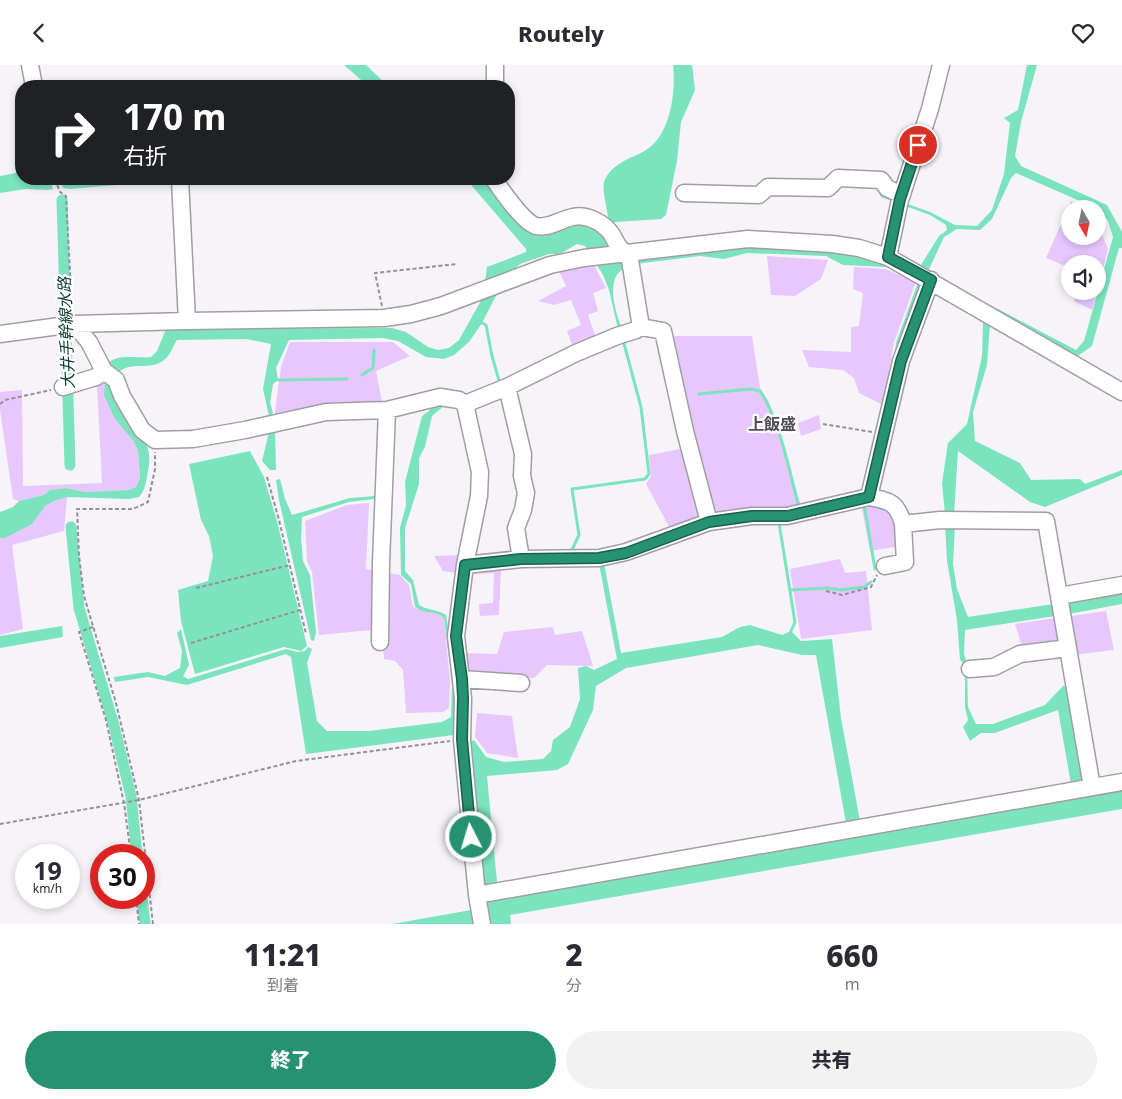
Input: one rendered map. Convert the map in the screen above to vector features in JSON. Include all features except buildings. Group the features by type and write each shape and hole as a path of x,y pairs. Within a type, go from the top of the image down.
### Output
{"street":[{"path":"30,65 33,80"},
{"path":"495,65 495,80"},
{"path":"888,257 900,200 930,109 940,65"},
{"path":"684,193 759,195 768,187 828,188 838,178 881,180 900,200"},
{"path":"180,185 187,321"},
{"path":"497,185 525,219 535,226 547,226 574,217 587,217 605,227 629,259 641,327"},
{"path":"0,333 67,325 384,318 411,314 480,292 550,265 584,258 629,259 748,239 832,244 859,248 888,257 1122,392"},
{"path":"869,497 923,276"},
{"path":"67,325 88,342 142,430 155,440 202,437 326,412 387,410 440,397 459,400 465,404 480,472 479,496 465,565 456,636 462,679 462,735 477,895 482,924"},
{"path":"465,404 504,389 576,353 641,327 663,331 685,431 709,522"},
{"path":"68,386 96,377 110,375"},
{"path":"504,389 523,454 522,476 526,493 523,510 516,528 521,559"},
{"path":"380,642 387,410"},
{"path":"465,565 521,559 599,558 626,553 709,522 752,516 788,516 869,497 887,500 893,504 899,509 903,524 905,562 885,566"},
{"path":"903,524 940,520 1046,521 1092,787"},
{"path":"1059,596 1122,585"},
{"path":"970,669 994,667 1020,654 1068,648"},
{"path":"462,679 521,683"},
{"path":"477,895 1122,782"}],"path":[{"path":"57,185 60,192 66,195 71,304 67,325"},
{"path":"384,318 375,273 457,264"},
{"path":"0,404 5,400 68,386"},
{"path":"823,424 884,434"},
{"path":"153,924 139,800 116,703 84,596 79,556 77,509 133,509 148,502 155,469 155,440"},
{"path":"267,477 306,634"},
{"path":"196,588 290,565"},
{"path":"826,591 842,595 871,587 879,571 885,566"},
{"path":"190,643 300,610"},
{"path":"94,627 79,632 106,720 124,803 130,844"},
{"path":"0,824 139,800 296,761 462,735"},
{"path":"137,909 139,924"}],"shaded area":[{"path":"344,65 366,65 382,80 361,80"},
{"path":"673,65 692,65 695,90 681,122 677,161 666,215 661,219 615,222 608,227 603,236 616,249 627,267 620,271 613,285 614,302 621,327 618,329 609,290 603,275 585,246 577,244 560,254 549,254 520,264 515,269 511,285 497,294 482,323 469,342 454,355 444,359 426,357 398,341 383,338 289,340 276,368 278,380 273,384 270,402 273,413 269,416 263,389 271,344 246,339 177,340 164,360 153,365 129,367 119,372 117,378 115,396 120,409 125,418 144,439 148,447 148,471 144,488 139,497 129,499 67,497 45,506 32,524 5,538 0,538 0,512 13,507 19,501 44,495 50,490 66,488 85,492 129,490 136,487 140,478 138,451 134,442 115,419 104,395 105,385 103,381 107,366 115,359 151,357 157,351 166,329 392,328 406,332 428,347 438,350 449,348 459,340 483,297 487,267 526,252 526,249 471,185 490,185 528,232 538,236 547,235 582,223 598,230 608,217 604,182 611,170 646,150 661,134 670,112 674,76"},
{"path":"1027,65 1037,65 1021,122 1015,156 1021,166 1096,200 1078,200 1016,173 1011,178 992,219 980,230 957,229 944,237 924,280 890,385 896,343 917,285 916,280 886,267 843,265 826,256 747,253 724,259 700,256 635,264 640,256 738,244 824,248 919,268 939,236 947,230 946,225 930,215 881,197 875,185 891,198 930,212 955,225 977,226 992,210 1004,174 1010,123 1004,118 1018,110"},
{"path":"15,173 15,185 52,185 53,189 26,189 0,193 0,176"},
{"path":"62,185 116,185 70,189 63,188"},
{"path":"1106,205 1122,232 1122,248 1119,248 1106,295 1106,262 1113,237 1106,219"},
{"path":"1061,224 1061,245 1106,244 1108,249 1106,257 1106,255 1061,255 1061,264 1046,258"},
{"path":"767,256 828,260 821,279 795,296 771,295"},
{"path":"594,265 606,288 593,293 598,311 588,315 597,341 574,350 567,331 581,325 571,300 554,305 538,301 566,286 559,271"},
{"path":"854,267 885,269 916,282 894,342 883,405 859,393 854,378 843,370 809,367 802,350 851,352 851,327 859,326 863,293 853,289"},
{"path":"1074,300 1095,300 1092,310"},
{"path":"1095,300 1105,300 1092,346 1075,358 990,324 987,365 973,412 975,441 1020,463 1031,480 1080,479 1085,484 1122,470 1122,475 1045,507 1030,502 958,451 954,515 945,514 942,483 948,443 967,424 982,356 983,323 996,308 1076,350 1084,341"},
{"path":"670,336 752,336 760,388 769,402 801,505 782,513 713,516"},
{"path":"290,342 393,342 410,356 376,371 383,407 274,420 281,367"},
{"path":"103,381 115,419 134,442 138,451 140,478 136,487 129,490 85,492 66,488 50,490 44,495 19,501 13,499 0,410 0,392 22,390 23,486 102,483 97,385"},
{"path":"443,401 444,406 432,416 425,447 419,458 419,484 405,528 405,571 413,580 419,605 446,615 456,690 454,735 306,754 291,657 286,654 187,685 148,677 115,682 114,677 148,672 165,676 180,668 182,651 177,633 181,629 189,665 183,676 188,679 286,649 298,652 305,651 308,647 312,649 307,663 317,721 327,731 369,731 442,722 451,717 452,683 444,618 415,607 411,584 401,575 400,528 406,505 405,482 422,416 430,410 430,403"},
{"path":"819,415 821,429 801,436 798,423"},
{"path":"275,427 276,470 270,470 262,461 270,428"},
{"path":"685,448 702,518 672,532 646,484 651,476 649,455"},
{"path":"250,451 264,477 277,521 307,646 301,651 284,647 195,674 181,621 178,590 208,581 213,556 209,536 201,520 189,464"},
{"path":"280,479 285,499 292,515 350,498 375,496 374,499 349,502 302,517 303,561 310,575 316,632 314,641 311,640 279,500 276,480"},
{"path":"67,497 64,531 12,545 23,629 0,635 0,538 5,538 39,513 45,506"},
{"path":"369,503 366,569 400,575 409,585 413,607 444,618 450,682 449,708 443,712 406,713 403,670 395,661 384,659 382,629 319,635 312,572 307,561 305,521 347,505"},
{"path":"861,503 894,510 900,546 870,551"},
{"path":"945,524 955,525 953,564 957,589 968,617 1053,604 1055,616 965,630 964,654 967,663 968,707 976,724 993,724 1045,705 1063,686 1069,685 1085,781 1071,784 1058,710 995,733 981,733 970,741 963,727 968,720 965,707 965,665 960,660 957,620 947,561"},
{"path":"461,555 457,573 443,571 434,556"},
{"path":"840,559 845,573 866,571 872,630 801,639 790,569"},
{"path":"604,563 621,653 722,637 740,627 750,625 782,635 791,631 801,641 832,639 841,718 860,821 846,823 816,655 802,655 758,645 626,668 596,686 593,710 568,764 557,770 487,776 497,882 482,886 473,763 468,743 474,740 486,757 504,762 543,759 551,751 553,740 570,727 580,699 578,668 586,666 594,670 617,659 599,564"},
{"path":"501,566 499,615 480,616 479,604 493,603 494,573 475,574 474,569"},
{"path":"1122,592 1122,604 1069,614 1067,602"},
{"path":"1106,611 1114,650 1073,655 1023,650 1015,624"},
{"path":"62,626 63,637 0,648 0,636"},
{"path":"553,627 555,635 582,631 593,666 547,665 534,678 466,677 462,653 497,654 504,632"},
{"path":"477,713 512,716 518,758 487,753 475,737"},
{"path":"1122,789 1122,809 510,915 511,924 490,924 485,900"},
{"path":"471,910 474,924 392,924"}],"waterway":[{"name":"大井手幹線水路","path":"62,200 70,465"},
{"path":"482,323 486,325 500,384"},
{"path":"571,552 579,535 572,489 645,479 649,474 641,407 623,340"},
{"path":"362,375 373,368 374,350"},
{"path":"278,380 347,379"},
{"path":"699,394 750,389 760,391 779,432 799,508"},
{"path":"864,504 875,569"},
{"path":"779,523 795,622 791,631"},
{"path":"71,527 79,608 113,722 131,796 136,844"},
{"path":"790,590 827,588 841,590 864,587 871,582"},
{"name":"大井手幹線水路","path":"143,909 145,924"}],"district":[{"name":"上飯盛","path":"772,424"}],"route":[{"path":"471,837 462,739 462,679 456,647 465,565 521,559 599,558 626,553 709,522 752,516 788,516 869,497 901,361 931,280 888,257 900,199 918,145"}]}
